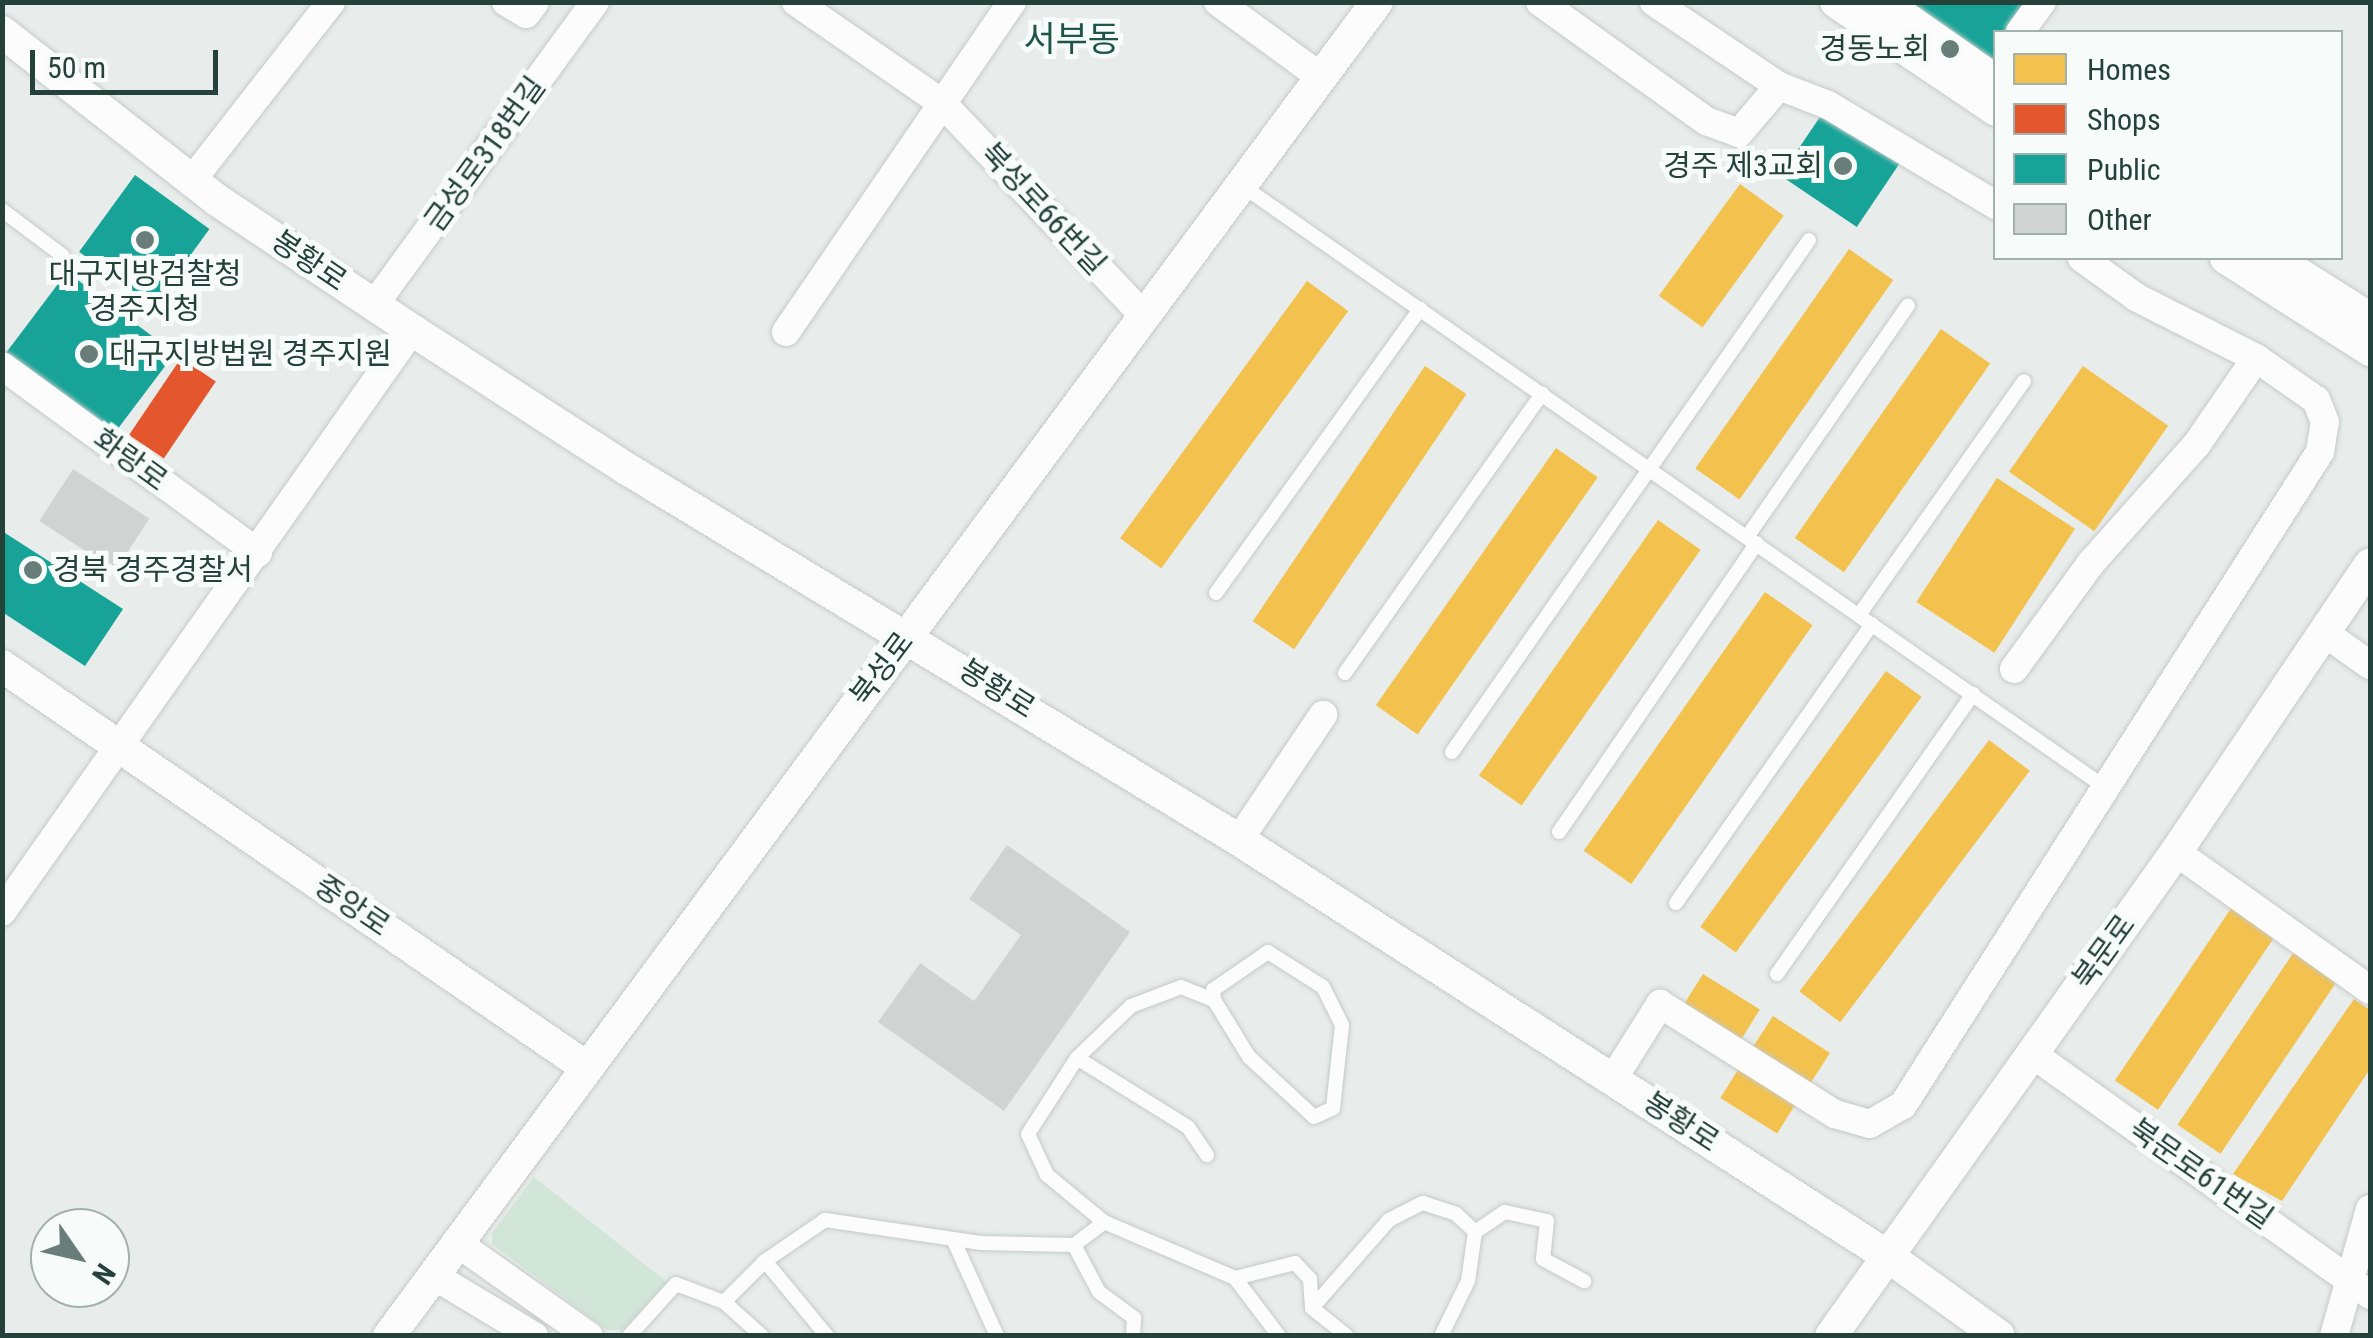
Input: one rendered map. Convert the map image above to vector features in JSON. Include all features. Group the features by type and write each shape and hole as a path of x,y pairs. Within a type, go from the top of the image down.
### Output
{"street":[{"path":"192,180 331,2"},
{"path":"506,2 526,14 535,2"},
{"name":"금성로318번길","path":"374,305 595,2"},
{"name":"북성로66번길","path":"796,2 942,103 1144,315"},
{"path":"786,332 1012,2"},
{"path":"1218,2 1321,77"},
{"path":"1540,2 1706,120 1739,133 1778,86"},
{"path":"1654,2 1778,86 1828,105 1993,203"},
{"path":"1836,2 1990,86"},
{"path":"1883,2 1990,86"},
{"path":"2021,30 2042,2"},
{"name":"북성로","path":"389,1336 583,1066 908,634 1372,4"},
{"name":"봉황로","path":"2,32 192,180 412,330 627,469 908,634 1240,840 1888,1257 1998,1336"},
{"path":"1613,1078 1660,1004 1834,1114 1870,1124 1885,1120 1903,1105 2320,452 2325,422 2316,400 2256,358 2136,297 2085,260"},
{"path":"2229,260 2370,350"},
{"path":"2277,260 2370,318"},
{"path":"2,912 412,330"},
{"path":"2014,669 2091,562 2198,444 2256,358"},
{"name":"화랑로","path":"2,366 258,553"},
{"name":"북문로","path":"1831,1336 2176,852 2370,564"},
{"path":"2326,634 2370,665"},
{"name":"중앙로","path":"4,669 583,1066"},
{"path":"1240,840 1323,715"},
{"path":"2176,852 2370,990"},
{"name":"북문로61번길","path":"2031,1054 2360,1287"},
{"path":"2334,1336 2360,1287 2370,1209"},
{"path":"456,1242 589,1336"},
{"path":"424,1287 441,1280 534,1336"}],"lane":[{"path":"1241,185 2106,788"},
{"path":"2,210 63,256"},
{"path":"1452,752 1808,240"},
{"path":"1559,832 1908,305"},
{"path":"1216,592 1420,309"},
{"path":"1676,903 2024,381"},
{"path":"1345,673 1542,394"},
{"path":"1777,974 1974,694"},
{"path":"1214,1000 1213,990 1268,952 1324,987 1342,1025 1333,1108 1314,1117 1249,1057 1214,1000 1181,987 1131,1006 1078,1058 1028,1134 1048,1175 1104,1222 1234,1278 1278,1336"},
{"path":"1078,1058 1188,1126 1207,1155"},
{"path":"1312,1308 1389,1220 1422,1202 1456,1214 1475,1232"},
{"path":"1441,1336 1468,1281 1475,1232 1505,1212 1548,1221 1543,1259 1584,1281"},
{"path":"724,1302 765,1260 824,1220 953,1239 1074,1245 1104,1222"},
{"path":"953,1239 996,1336"},
{"path":"1074,1245 1099,1292 1134,1318 1134,1336"},
{"path":"765,1260 828,1336"},
{"path":"1234,1278 1295,1263 1310,1279 1312,1308 1345,1334"},
{"path":"629,1336 676,1284 724,1302 762,1336"}],"green space":[{"path":"534,1177 667,1282 622,1330 607,1330 492,1244 492,1233"}],"building: Homes":[{"path":"1740,184 1784,216 1703,327 1659,296"},
{"path":"1849,249 1893,280 1740,500 1695,469"},
{"path":"1307,281 1348,311 1161,568 1120,538"},
{"path":"1941,329 1990,363 1844,572 1795,538"},
{"path":"1425,366 1466,394 1294,649 1253,621"},
{"path":"2083,366 2168,426 2094,531 2009,472"},
{"path":"1556,448 1598,477 1418,734 1376,705"},
{"path":"1997,478 2075,529 1994,653 1916,602"},
{"path":"1658,520 1701,550 1522,805 1479,776"},
{"path":"1765,592 1813,625 1631,884 1584,851"},
{"path":"1886,671 1922,697 1736,953 1700,927"},
{"path":"1989,740 2030,771 1840,1022 1799,992"},
{"path":"2234,904 2277,933 2158,1110 2115,1081"},
{"path":"2296,949 2339,978 2221,1154 2177,1125"},
{"path":"1703,974 1760,1010 1739,1043 1682,1007"},
{"path":"2354,999 2370,1010 2370,1069 2282,1201 2233,1174"},
{"path":"1773,1016 1830,1053 1808,1087 1751,1050"},
{"path":"1741,1065 1798,1101 1777,1134 1720,1098"}],"building: Shops":[{"path":"181,358 216,381 164,459 129,435"}],"building: Public":[{"name":"경동노회","path":"1836,2 2042,2 2021,30 1993,30 1993,65"},
{"name":"경주 제3교회","path":"1828,105 1904,156 1857,227 1780,175"},
{"name":"대구지방검찰청 경주지청","path":"135,175 209,229 154,306 79,252"},
{"name":"대구지방법원 경주지원","path":"67,272 175,353 112,437 4,356"},
{"name":"경북 경주경찰서","path":"2,531 123,609 85,666 2,612"}],"building: Other":[{"path":"73,469 149,519 116,571 39,521"},
{"path":"1007,845 1130,932 1004,1111 878,1022 920,963 974,1001 1021,935 969,899"}],"place":[{"name":"경동노회","path":"1950,49"},
{"name":"경주 제3교회","path":"1843,166"},
{"name":"대구지방검찰청 경주지청","path":"145,240"},
{"name":"대구지방법원 경주지원","path":"89,354"},
{"name":"경북 경주경찰서","path":"33,570"}],"district":[{"name":"서부동","path":"1072,40"}]}
